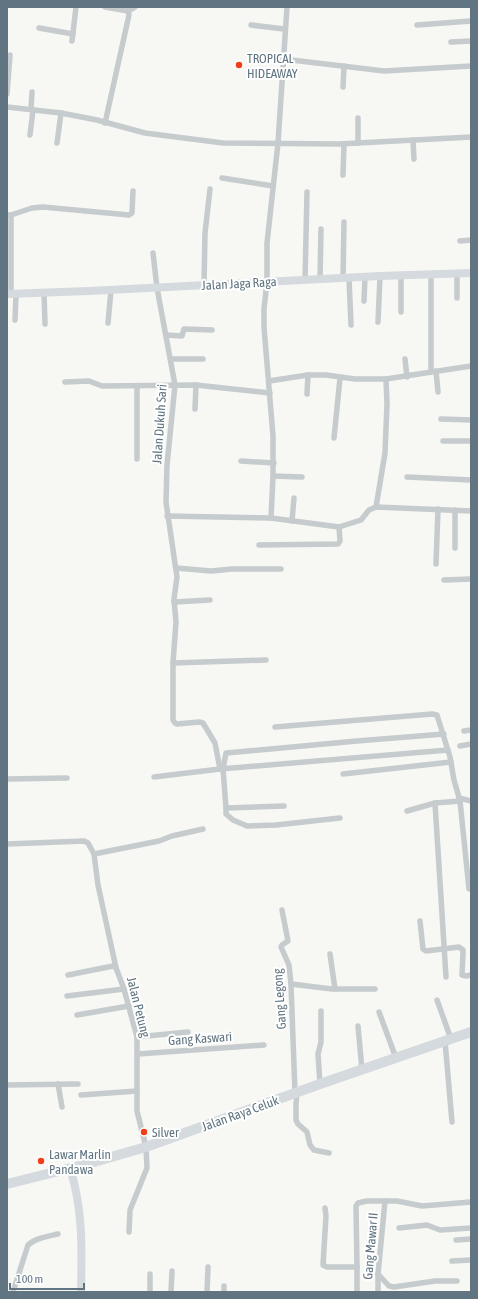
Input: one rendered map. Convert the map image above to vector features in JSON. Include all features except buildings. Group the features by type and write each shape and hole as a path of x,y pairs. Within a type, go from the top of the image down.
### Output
{"highway":[{"name":"Jalan Raya Celuk","path":"7,1184 146,1147 320,1084 471,1032"}],"street":[{"path":"72,41 76,7"},
{"path":"105,7 128,11 135,7"},
{"path":"271,518 274,463 264,309 267,282 267,243 278,144 284,29 287,7"},
{"path":"105,123 129,15 128,11"},
{"path":"417,25 471,21"},
{"path":"252,25 284,29"},
{"path":"39,28 73,34"},
{"path":"450,42 471,41"},
{"path":"7,94 10,55"},
{"path":"283,59 344,66 364,70 384,71 471,66"},
{"path":"343,87 344,66"},
{"path":"30,135 32,92"},
{"path":"7,107 61,113 145,133 223,143 344,144 471,137"},
{"path":"58,143 61,113"},
{"path":"358,118 358,143"},
{"path":"413,140 414,159"},
{"path":"343,175 344,144"},
{"path":"222,178 273,186"},
{"path":"204,285 205,233 210,189"},
{"path":"15,320 11,294 9,215 28,209 43,207 129,215 132,213 133,191"},
{"path":"305,280 307,192"},
{"path":"344,222 346,278 351,325"},
{"path":"320,279 322,229"},
{"path":"460,240 471,240"},
{"name":"Jalan Dukuh Sari","path":"153,253 157,288 175,385 167,465 166,502 176,568 177,585 174,602 176,622 173,663 174,721 178,724 204,723 215,743 222,769"},
{"name":"Jalan Jaga Raga","path":"11,294 400,275 471,273"},
{"path":"431,274 434,371 438,392"},
{"path":"457,274 457,298"},
{"path":"400,275 401,312"},
{"path":"378,322 380,276"},
{"path":"364,302 365,277"},
{"path":"108,323 111,290"},
{"path":"44,293 45,324"},
{"path":"166,335 182,336 184,329 212,330"},
{"path":"405,358 407,377"},
{"path":"171,359 203,359"},
{"path":"269,381 308,375 326,375 340,378 386,379 471,366"},
{"path":"307,394 308,375"},
{"path":"334,438 340,378"},
{"path":"376,507 385,453 387,404 386,379"},
{"path":"64,382 89,381 102,386 196,385 270,393"},
{"path":"195,409 196,385"},
{"path":"137,386 137,459"},
{"path":"441,420 471,420"},
{"path":"443,441 471,441"},
{"path":"241,460 274,463"},
{"path":"273,476 302,477"},
{"path":"407,477 471,480"},
{"path":"292,521 294,498"},
{"path":"167,516 271,518 339,527 361,520 369,510 376,507 471,511"},
{"path":"436,564 438,509"},
{"path":"455,510 455,548"},
{"path":"259,545 338,544 340,541 339,527"},
{"path":"176,568 211,571 232,569 280,569"},
{"path":"444,580 471,578"},
{"path":"174,602 210,600"},
{"path":"173,663 266,660"},
{"path":"275,727 435,714 439,718 444,734 456,789 460,800 469,889"},
{"path":"464,731 471,730"},
{"path":"340,818 276,825 247,826 233,820 226,814 222,769 225,755 228,752 444,734"},
{"path":"460,746 471,744"},
{"path":"154,777 222,769 448,750"},
{"path":"343,774 451,762"},
{"path":"7,779 67,778"},
{"path":"407,811 435,803 460,800 471,801"},
{"path":"435,803 446,978"},
{"path":"226,808 284,806"},
{"path":"94,854 159,841 172,836 203,829"},
{"path":"7,844 84,841 88,843 94,854 98,885 116,968"},
{"name":"Gang Legong","path":"282,910 288,942 281,947 289,965 291,984 297,1099 296,1120 298,1124 307,1132 310,1145 314,1150 329,1153"},
{"path":"420,921 423,949 426,950 457,946 461,948 463,953 462,974 466,976 471,975"},
{"path":"330,954 335,989"},
{"name":"Jalan Petung","path":"68,975 113,966 116,968 124,989 137,1037 137,1111 146,1147 146,1172 130,1210 129,1232"},
{"path":"291,984 335,989 376,989"},
{"path":"67,996 124,989"},
{"path":"437,1000 448,1040 452,1122"},
{"path":"77,1015 129,1006"},
{"path":"320,1084 318,1054 321,1042 321,1011"},
{"path":"379,1012 396,1058"},
{"path":"358,1026 362,1070"},
{"path":"137,1037 188,1032"},
{"name":"Gang Kaswari","path":"138,1054 264,1045"},
{"path":"58,1084 62,1107"},
{"path":"7,1085 78,1084"},
{"path":"81,1095 137,1091"},
{"path":"70,1168 81,1218 81,1292"},
{"path":"357,1292 358,1203 367,1201 402,1201 422,1206 471,1202"},
{"name":"Gang Mawar II","path":"378,1292 378,1274 385,1201"},
{"path":"325,1208 324,1266 357,1267"},
{"path":"399,1228 427,1225 440,1230 471,1228"},
{"path":"13,1292 30,1242 58,1234"},
{"path":"456,1240 471,1239"},
{"path":"452,1261 471,1260"},
{"path":"207,1292 208,1267"},
{"path":"171,1292 172,1271"},
{"path":"150,1274 150,1292"},
{"path":"378,1274 389,1286 394,1287 435,1281 457,1281"}],"place":[{"name":"TROPICAL HIDEAWAY","path":"239,65"},
{"name":"Silver","path":"144,1132"},
{"name":"Lawar Marlin Pandawa","path":"41,1161"}]}
